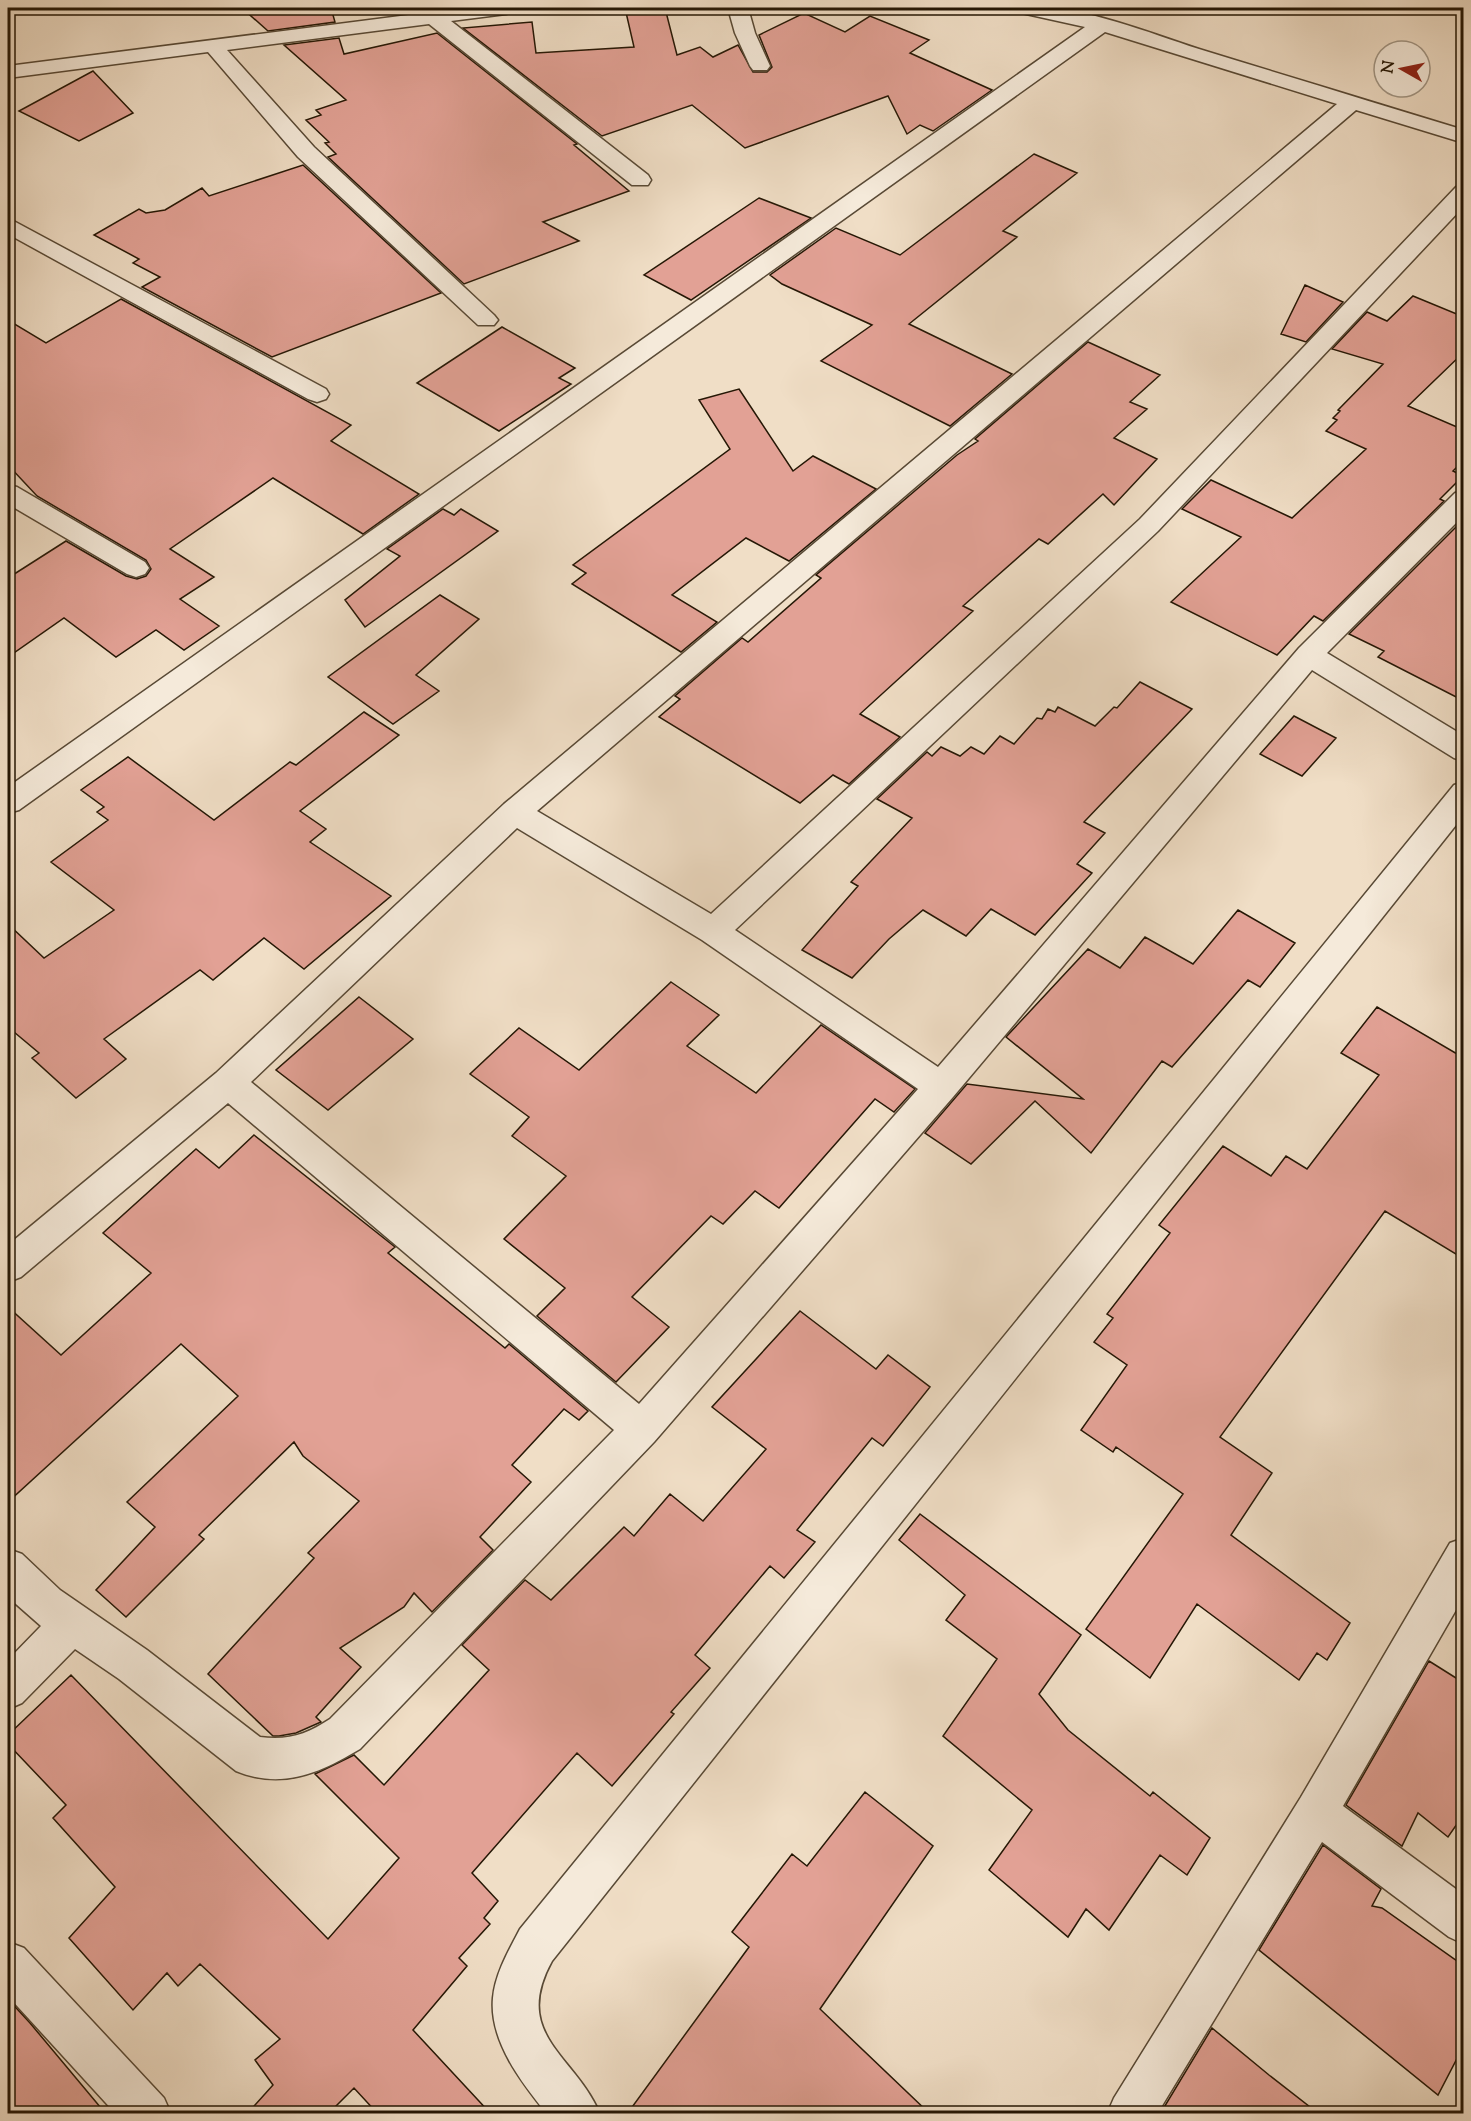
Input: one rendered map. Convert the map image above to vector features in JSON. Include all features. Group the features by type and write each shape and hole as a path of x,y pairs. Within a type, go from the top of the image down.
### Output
{"street":[{"path":"8,72 506,8"},
{"path":"738,8 745,33 759,66"},
{"path":"1024,8 1102,25 1354,101 1464,137"},
{"path":"432,16 640,180"},
{"path":"8,802 1102,25"},
{"path":"212,45 306,152 486,320"},
{"path":"8,1266 228,1083 516,812 1354,101"},
{"path":"713,931 1149,525 1464,192"},
{"path":"8,225 317,394"},
{"path":"8,493 136,568"},
{"path":"8,1568 20,1582 70,1625 115,1652 251,1756 275,1761 298,1759 319,1750 345,1734 641,1429 941,1087 1309,655 1464,499"},
{"path":"1309,655 1464,750"},
{"path":"577,2114 533,2060 521,2033 516,2003 518,1980 536,1945 1464,793"},
{"path":"516,812 713,931 941,1087"},
{"path":"228,1083 641,1429"},
{"path":"1130,2114 1316,1812 1464,1557"},
{"path":"8,1689 70,1625"},
{"path":"1316,1812 1464,1922"},
{"path":"8,1964 148,2114"}],"building":[{"path":"242,8 331,8 335,22 268,31"},
{"path":"625,8 665,8 677,55 700,47 713,57 738,45 753,72 767,72 772,67 759,35 804,13 845,32 870,16 929,40 910,53 992,90 933,131 920,125 907,134 888,96 745,148 692,105 602,136 463,28 532,22 536,53 634,47"},
{"path":"437,33 577,144 574,145 629,191 543,222 579,241 464,284 328,157 336,154 325,143 329,142 306,120 321,115 316,110 346,100 284,45 339,38 344,54"},
{"path":"93,71 133,113 79,141 19,111"},
{"path":"1034,154 1077,173 1003,231 1017,237 909,324 1012,374 950,426 821,361 872,325 782,284 770,275 836,228 900,255"},
{"path":"303,165 441,293 272,357 142,287 160,277 133,263 139,259 94,235 139,209 146,213 165,210 202,188 209,196"},
{"path":"759,198 811,218 691,300 644,275"},
{"path":"1305,285 1343,302 1306,342 1281,334"},
{"path":"1413,296 1464,317 1464,352 1408,406 1464,430 1464,460 1453,471 1463,476 1440,499 1444,501 1323,621 1314,616 1277,655 1171,602 1241,537 1182,509 1211,480 1292,518 1366,449 1326,431 1337,420 1333,418 1340,411 1338,410 1383,364 1332,349 1367,312 1387,321"},
{"path":"121,299 351,425 331,441 419,494 363,534 273,478 170,549 214,577 180,599 219,626 184,650 156,630 116,657 64,618 8,657 8,578 66,541 126,576 137,579 146,576 151,569 146,560 37,496 8,465 8,320 46,343"},
{"path":"502,327 575,368 559,378 571,384 499,431 417,383"},
{"path":"1088,342 1160,375 1130,402 1147,409 1114,438 1157,459 1114,505 1103,494 1048,544 1039,539 963,606 973,611 860,714 900,737 849,784 833,775 800,803 659,717 680,699 675,696 742,638 748,642 821,578 816,575 957,455 978,441 975,439"},
{"path":"739,389 793,471 813,456 876,489 789,561 746,538 672,595 717,622 681,652 572,584 586,573 573,565 730,449 699,400"},
{"path":"443,509 454,515 461,509 498,531 365,627 345,600 400,556 387,549"},
{"path":"1464,519 1464,701 1378,657 1384,651 1349,634"},
{"path":"440,595 479,619 416,675 439,691 393,724 328,677"},
{"path":"1140,682 1192,709 1084,822 1105,833 1077,864 1092,873 1035,935 991,909 966,936 923,910 889,939 852,978 802,950 858,886 851,882 912,818 877,799 927,752 932,756 941,747 960,756 971,747 984,754 1000,736 1014,744 1037,718 1042,719 1048,709 1055,712 1058,707 1095,726 1114,707 1117,708"},
{"path":"364,712 399,735 300,811 326,829 310,842 391,896 304,969 264,938 213,980 200,970 104,1039 126,1059 76,1098 32,1058 39,1053 8,1027 8,924 44,958 114,910 51,862 108,820 97,812 104,807 81,790 128,757 214,820 290,762 296,765"},
{"path":"1294,716 1336,738 1302,776 1260,754"},
{"path":"1238,910 1295,943 1260,987 1248,980 1172,1067 1162,1061 1091,1153 1035,1101 971,1164 925,1133 967,1084 1083,1099 1006,1037 1088,949 1120,968 1145,937 1193,964"},
{"path":"671,982 719,1015 687,1046 756,1093 821,1025 915,1089 894,1112 875,1099 779,1208 755,1191 723,1224 711,1216 632,1297 669,1327 616,1382 537,1316 565,1288 504,1239 566,1176 512,1136 529,1117 470,1074 519,1028 579,1070"},
{"path":"359,997 413,1039 328,1110 276,1070"},
{"path":"1377,1007 1464,1058 1464,1259 1385,1211 1220,1437 1272,1473 1231,1535 1350,1623 1327,1660 1317,1653 1299,1680 1197,1604 1150,1678 1086,1629 1183,1494 1116,1447 1113,1452 1081,1430 1127,1365 1094,1342 1113,1318 1107,1314 1170,1233 1159,1225 1223,1146 1271,1176 1286,1156 1307,1169 1379,1075 1341,1053"},
{"path":"254,1135 395,1247 388,1253 505,1348 509,1344 588,1411 579,1420 564,1409 512,1465 531,1482 480,1537 493,1550 432,1612 414,1593 404,1607 340,1648 361,1667 316,1717 321,1722 296,1733 279,1736 273,1736 208,1674 314,1558 308,1553 359,1501 303,1456 294,1442 199,1535 204,1539 126,1617 96,1590 155,1527 127,1502 238,1396 181,1344 8,1502 8,1307 61,1355 151,1273 103,1233 196,1149 219,1168"},
{"path":"800,1311 876,1369 888,1355 930,1387 883,1446 872,1438 797,1530 815,1542 784,1578 770,1566 695,1655 710,1668 671,1712 674,1714 612,1786 577,1753 472,1873 498,1901 484,1918 490,1924 459,1958 467,1966 413,2030 491,2114 378,2114 354,2088 328,2114 247,2114 273,2085 255,2060 280,2039 200,1964 178,1986 167,1973 133,2010 69,1938 115,1887 53,1818 66,1805 8,1744 8,1735 71,1675 328,1939 399,1858 315,1774 354,1755 384,1785 489,1670 462,1645 525,1580 551,1600 624,1527 634,1536 670,1494 703,1521 766,1449 712,1407"},
{"path":"920,1514 1081,1635 1039,1694 1068,1730 1150,1796 1153,1792 1210,1838 1187,1875 1160,1855 1109,1930 1086,1909 1068,1937 989,1870 1032,1810 943,1736 997,1659 946,1620 965,1595 899,1540"},
{"path":"1429,1661 1464,1683 1464,1814 1448,1837 1418,1813 1402,1846 1346,1805"},
{"path":"865,1792 933,1846 820,2009 930,2114 627,2114 749,1947 732,1932 792,1854 807,1866"},
{"path":"1323,1845 1381,1889 1372,1906 1382,1908 1464,1966 1464,2045 1438,2095 1259,1950"},
{"path":"8,1999 30,2023 106,2114 8,2114"},
{"path":"1212,2028 1269,2075 1319,2114 1160,2114"}]}
